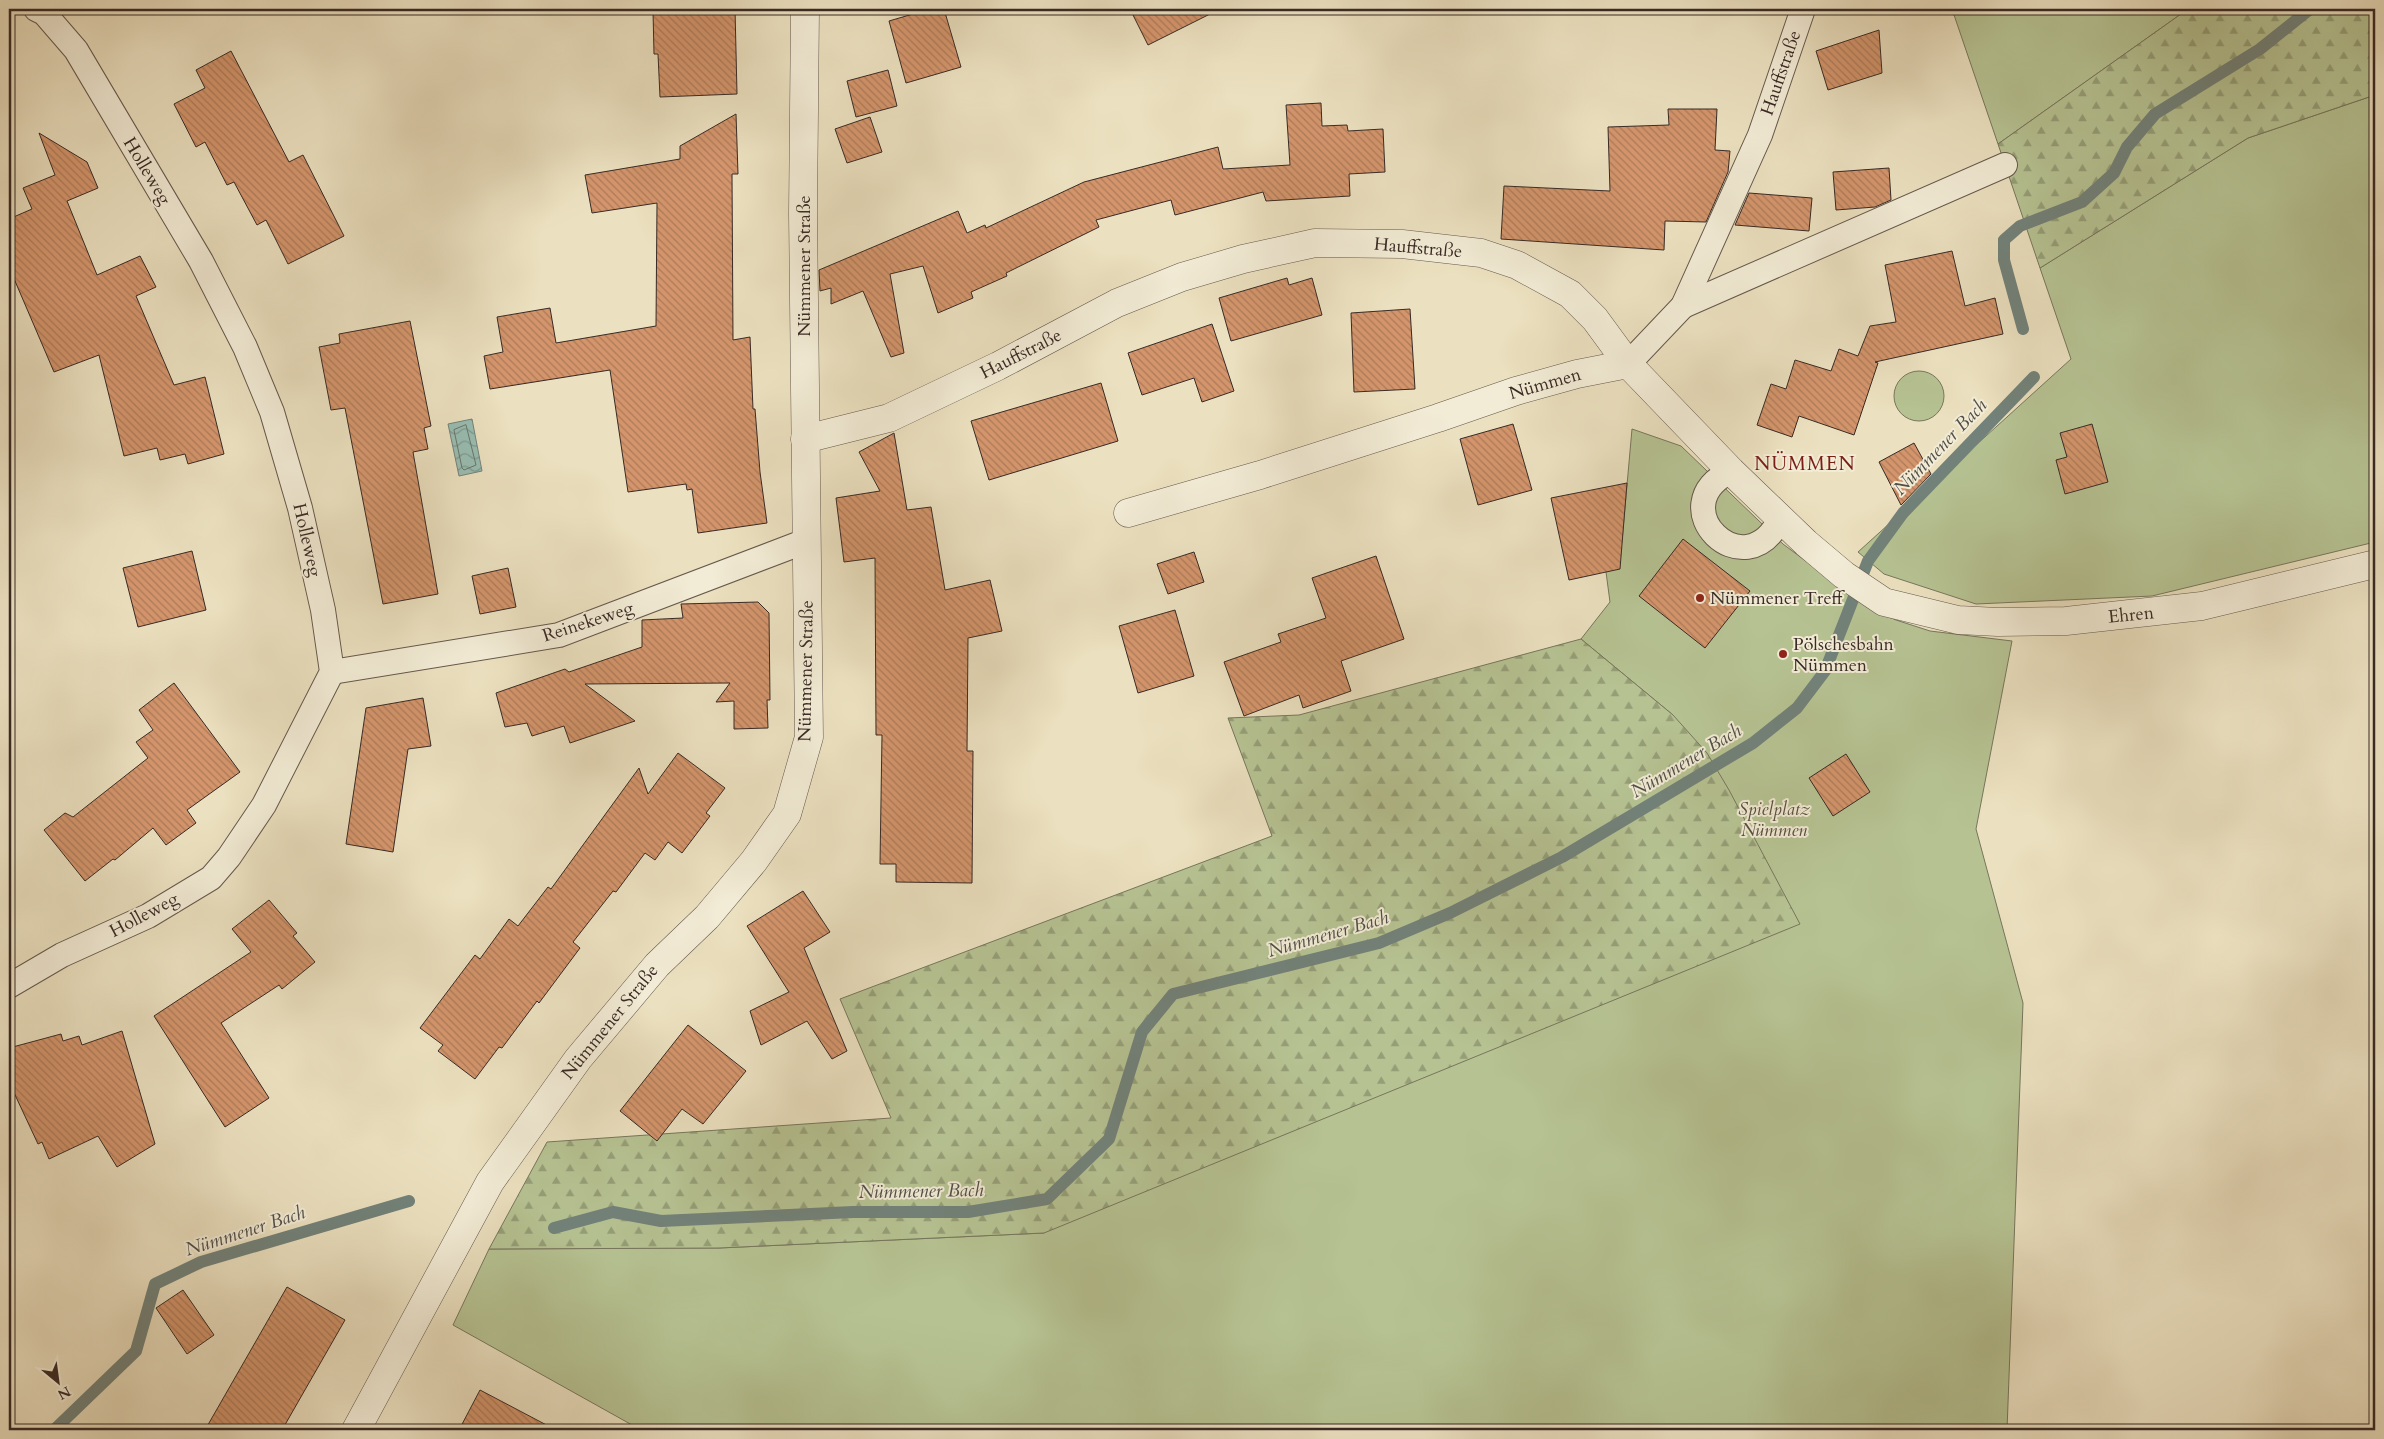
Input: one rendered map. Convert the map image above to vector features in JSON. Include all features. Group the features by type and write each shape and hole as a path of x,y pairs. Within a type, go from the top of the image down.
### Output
{"street":[{"name":"Nümmener Straße","path":"356,1430 490,1182 578,1058 657,965 707,917 754,861 788,814 809,738 803,213 805,9"},
{"name":"Hauffstraße","path":"805,439 888,418 998,366 1117,303 1182,277 1243,259 1316,243 1402,244 1481,254 1517,265 1570,294 1595,319 1628,364"},
{"path":"1628,364 1780,519"},
{"name":"Nümmen","path":"1128,513 1270,472 1516,391 1577,374 1628,364"},
{"name":"Ehren","path":"1780,519 1844,575 1880,599 1958,620 1998,622 2066,621 2202,606 2375,564"}],"lane":[{"name":"Holleweg","path":"9,986 62,956 148,916 211,878 229,857 264,805 332,672 323,610 300,508 272,412 245,347 201,261 76,50 44,12 36,9"},
{"name":"Hauffstraße","path":"1628,364 1683,306 1760,135 1803,9"},
{"path":"1683,306 2005,165"},
{"path":"1731,471 1719,477 1710,486 1704,499 1703,512 1707,525 1715,536 1726,544 1739,547 1753,546 1765,540 1775,530 1780,519"},
{"name":"Reinekeweg","path":"332,672 559,635 806,541"}],"green space":[{"path":"1952,9 2188,9 1998,144"},
{"path":"2188,9 2375,9 2375,95 2248,138 2040,268 1998,144"},
{"path":"2375,95 2375,542 2152,596 1976,604 1884,574 1858,552 2071,359 2040,268 2248,138"},
{"path":"1914,371 1924,371 1937,378 1944,391 1944,401 1937,414 1924,421 1914,421 1905,417 1898,410 1894,401 1894,391 1898,382 1905,375"},
{"name":"Spielplatz Nümmen","path":"1632,429 1681,446 1783,544 1867,607 1896,620 1930,631 2012,641 1976,829 2023,1003 2007,1430 641,1430 453,1325 489,1249 719,1248 1044,1233 1673,715 1581,639 1610,602 1606,572 1622,541"},
{"path":"1581,639 1673,715 1707,753 1729,790 1800,924 1044,1233 719,1248 489,1249 547,1142 891,1118 840,999 1272,836 1228,718 1299,715"}],"water":[{"path":"472,419 482,471 459,476 448,424"}],"building":[{"path":"657,9 735,9 737,94 660,97 658,54 654,54 653,11"},
{"path":"930,9 944,9 961,67 906,83 889,21"},
{"path":"1130,9 1220,9 1148,45"},
{"path":"1879,30 1882,73 1828,90 1816,51"},
{"path":"231,51 289,162 303,155 344,236 288,264 266,220 257,225 234,182 227,185 205,142 196,147 174,104 205,88 196,70"},
{"path":"888,70 897,106 856,117 847,81"},
{"path":"1321,103 1322,126 1347,125 1348,131 1383,129 1385,172 1349,174 1350,196 1266,201 1263,192 1175,215 1171,200 1096,220 1099,227 1006,273 1007,276 971,292 973,298 938,313 923,266 890,274 904,353 891,357 863,291 831,304 831,288 820,291 819,270 958,211 967,233 985,225 986,228 1084,182 1218,147 1223,169 1290,165 1286,105"},
{"path":"1668,109 1717,109 1715,150 1730,151 1728,172 1706,222 1665,221 1664,250 1501,239 1504,186 1610,191 1608,127 1669,125"},
{"path":"736,114 738,174 732,174 733,340 750,337 753,409 755,409 760,472 767,523 698,533 692,489 687,490 686,484 628,492 610,370 490,389 484,356 503,352 497,317 550,308 556,343 656,326 657,203 592,213 585,175 680,159 680,146"},
{"path":"870,117 882,152 847,163 835,129"},
{"path":"39,133 87,162 98,188 67,201 97,275 140,256 156,287 136,296 174,385 205,377 224,454 188,464 185,454 160,460 157,448 124,456 99,355 54,372 9,267 9,219 32,209 23,188 55,175"},
{"path":"1889,168 1891,200 1875,207 1836,210 1833,172"},
{"path":"1749,193 1812,198 1809,231 1735,225"},
{"path":"1952,251 1965,306 1995,298 2003,334 1875,362 1878,363 1854,435 1799,416 1792,437 1757,425 1771,384 1786,389 1795,360 1831,371 1839,349 1858,356 1870,326 1896,322 1885,265"},
{"path":"1287,278 1289,285 1312,278 1322,315 1231,341 1219,298"},
{"path":"1410,309 1415,389 1354,392 1351,313"},
{"path":"410,321 431,426 424,428 428,449 413,452 438,594 383,604 345,408 331,410 319,347 340,343 339,334"},
{"path":"1212,324 1234,391 1202,402 1194,378 1142,395 1128,353"},
{"path":"1101,383 1118,441 989,480 971,421"},
{"path":"1513,424 1532,490 1478,505 1460,439"},
{"path":"2092,424 2108,482 2065,494 2056,460 2067,457 2060,433"},
{"path":"894,433 907,510 931,507 945,590 990,580 1002,631 968,638 967,751 973,751 972,883 896,882 896,864 880,864 882,735 876,735 875,558 844,562 836,498 880,491 859,452"},
{"path":"1914,443 1931,474 1901,505 1879,462"},
{"path":"1627,483 1620,569 1569,580 1551,498"},
{"name":"Nümmener Treff","path":"1683,539 1750,591 1705,648 1639,596"},
{"path":"192,551 206,610 138,627 123,568"},
{"path":"1194,552 1204,582 1168,594 1157,564"},
{"path":"1376,556 1404,639 1341,661 1351,691 1303,708 1299,695 1244,716 1224,662 1281,642 1278,634 1326,618 1312,578"},
{"path":"508,568 516,607 480,614 472,576"},
{"path":"758,602 769,613 770,700 767,700 768,728 734,729 734,701 716,702 730,683 585,684 635,721 570,743 564,726 532,736 527,723 505,727 496,693 565,669 569,672 642,647 642,620 683,618 681,604"},
{"path":"1175,610 1194,676 1138,693 1119,626"},
{"path":"174,683 240,772 187,810 196,823 166,845 153,828 115,860 113,859 85,881 44,830 65,813 73,817 148,758 136,742 153,730 139,710"},
{"path":"423,698 431,746 408,749 393,852 346,844 366,708"},
{"path":"678,753 725,788 706,813 710,816 682,853 668,842 655,860 645,853 616,892 613,891 573,942 580,948 539,1003 537,1001 502,1048 499,1047 475,1079 438,1051 443,1045 420,1028 475,955 480,959 509,919 518,926 548,887 551,889 639,768 648,794"},
{"path":"1846,754 1870,792 1833,816 1809,778"},
{"path":"803,891 830,932 804,948 847,1051 832,1059 807,1021 761,1045 750,1011 789,992 747,926"},
{"path":"269,900 297,933 293,936 315,962 282,989 279,985 221,1023 269,1098 225,1127 154,1016 251,952 232,929"},
{"path":"688,1025 746,1071 703,1124 682,1109 657,1141 620,1111"},
{"path":"122,1031 155,1144 117,1167 98,1136 49,1159 42,1142 38,1144 9,1082 9,1048 61,1034 63,1041 79,1036 82,1045"},
{"path":"287,1287 345,1320 282,1430 205,1430"},
{"path":"183,1290 214,1335 187,1354 156,1308"},
{"path":"480,1390 556,1430 459,1430"}],"waterway":[{"name":"Nümmener Bach","path":"2023,329 2004,260 2004,240 2020,226 2082,202 2114,173 2127,147 2155,114 2260,49 2310,9"},
{"name":"Nümmener Bach","path":"554,1228 613,1212 661,1221 853,1212 968,1212 1047,1199 1109,1139 1142,1032 1173,994 1379,943 1450,913 1562,857 1753,743 1797,708 1825,671 1868,561 1903,513 2034,377"},
{"name":"Nümmener Bach","path":"54,1430 136,1351 155,1284 201,1262 409,1201"}],"place":[{"name":"Nümmener Treff","path":"1700,598"},
{"name":"Pölschesbahn Nümmen","path":"1783,654"}],"district":[{"name":"NÜMMEN","path":"1805,464"}]}
